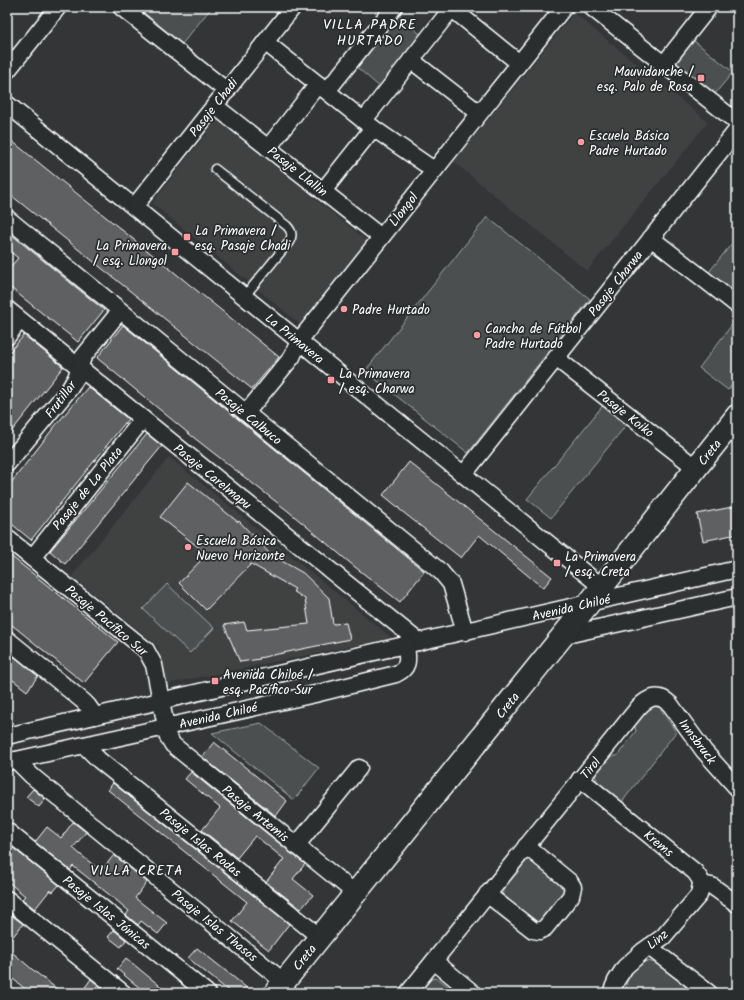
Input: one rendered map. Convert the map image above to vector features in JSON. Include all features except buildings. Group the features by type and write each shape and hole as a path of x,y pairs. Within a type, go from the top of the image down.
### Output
{"street":[{"path":"7,71 58,7"},
{"path":"121,7 227,90"},
{"name":"Pasaje Chadi","path":"134,207 293,7"},
{"path":"268,148 394,7"},
{"name":"Llongol","path":"246,413 292,356 299,341 564,7"},
{"path":"591,7 737,122"},
{"path":"664,64 709,7"},
{"path":"323,191 411,60 457,9 519,63"},
{"path":"265,42 368,124 434,170"},
{"path":"411,60 479,113"},
{"name":"La Primavera","path":"7,104 464,474 596,595"},
{"name":"Pasaje Llallin","path":"215,106 381,237"},
{"name":"Pasaje Charwa","path":"464,474 737,130"},
{"name":"Pasaje Calbuco","path":"7,218 441,572 451,584 465,632"},
{"path":"651,238 737,305"},
{"name":"Pasaje Carelmapu","path":"7,309 143,419 412,644"},
{"name":"Frutillar","path":"7,464 70,388 76,378 78,367 86,352 120,311"},
{"path":"7,337 20,320"},
{"name":"Pasaje Koiko","path":"556,358 696,468"},
{"name":"Creta","path":"280,987 596,595 737,416"},
{"name":"Pasaje de La Plata","path":"32,558 143,419"},
{"name":"Pasaje Pacífico Sur","path":"7,538 146,650 154,665 166,727"},
{"name":"Avenida Chiloé","path":"7,736 465,632 596,595 737,569"},
{"name":"Avenida Chiloé","path":"562,636 737,597"},
{"path":"7,639 88,706 95,716"},
{"name":"Avenida Chiloé","path":"12,761 315,694 396,674 401,672 407,665 412,644"},
{"name":"Tirol","path":"408,993 642,703 649,698 658,697"},
{"name":"Innsbruck","path":"658,697 670,704 704,751 737,788"},
{"name":"Pasaje Artemis","path":"166,727 171,743 177,749 355,893"},
{"name":"Pasaje Islas Rodas","path":"84,745 106,765 320,937"},
{"name":"Pasaje Islas Thasos","path":"12,761 32,776 280,987"},
{"path":"296,846 359,768"},
{"name":"Krems","path":"580,779 695,872 700,879 701,884"},
{"name":"Pasaje Islas Jónicas","path":"7,831 207,993"},
{"path":"487,894 533,930 539,931 545,928 571,896 573,890 572,884 526,846"},
{"path":"701,884 712,886 737,904"},
{"name":"Linz","path":"612,992 616,981 625,968 666,934 696,899 700,891 701,884"},
{"path":"7,899 123,993"},
{"path":"649,947 709,993"},
{"path":"434,961 473,993"}],"lane":[{"path":"215,169 287,226 292,233 289,242 244,297"}],"shaded area":[{"path":"137,7 212,7 182,44"},
{"path":"395,12 426,39 382,89 352,63"},
{"name":"Escuela Básica Padre Hurtado","path":"574,13 708,122 587,271 454,162"},
{"path":"693,40 733,72 714,95 673,64"},
{"path":"217,120 367,241 305,328 152,203"},
{"name":"Cancha de Fútbol Padre Hurtado","path":"487,217 590,299 468,453 365,371"},
{"path":"737,237 737,285 733,291 709,272"},
{"path":"737,318 737,378 728,390 699,368"},
{"path":"604,404 627,424 551,518 527,499"},
{"name":"Escuela Básica Nuevo Horizonte","path":"169,457 392,638 166,684 158,646 72,576"},
{"path":"167,584 214,628 190,653 143,609"},
{"path":"651,706 661,709 676,732 622,802 597,782 595,773 608,756 617,756 636,731 634,723"},
{"path":"261,723 319,768 294,800 212,733"},
{"path":"529,859 534,860 568,890 538,924 502,896 505,887 512,876"},
{"path":"648,961 664,968 688,987 686,991 688,993 627,993 626,988 628,978 631,973 639,965"},
{"path":"434,978 440,980 457,993 426,993 424,986 429,980"}],"place":[{"name":"Mauvidanche / esq. Palo de Rosa","path":"701,78"},
{"name":"Escuela Básica Padre Hurtado","path":"581,142"},
{"name":"La Primavera / esq. Pasaje Chadi","path":"187,237"},
{"name":"La Primavera / esq. Llongol","path":"175,252"},
{"name":"Padre Hurtado","path":"344,309"},
{"name":"Cancha de Fútbol Padre Hurtado","path":"477,335"},
{"name":"La Primavera / esq. Charwa","path":"331,380"},
{"name":"Escuela Básica Nuevo Horizonte","path":"188,547"},
{"name":"La Primavera / esq. Creta","path":"557,563"},
{"name":"Avenida Chiloé / esq. Pacífico Sur","path":"215,681"}],"district":[{"name":"VILLA PADRE HURTADO","path":"370,32"},
{"name":"VILLA CRETA","path":"137,870"}]}
